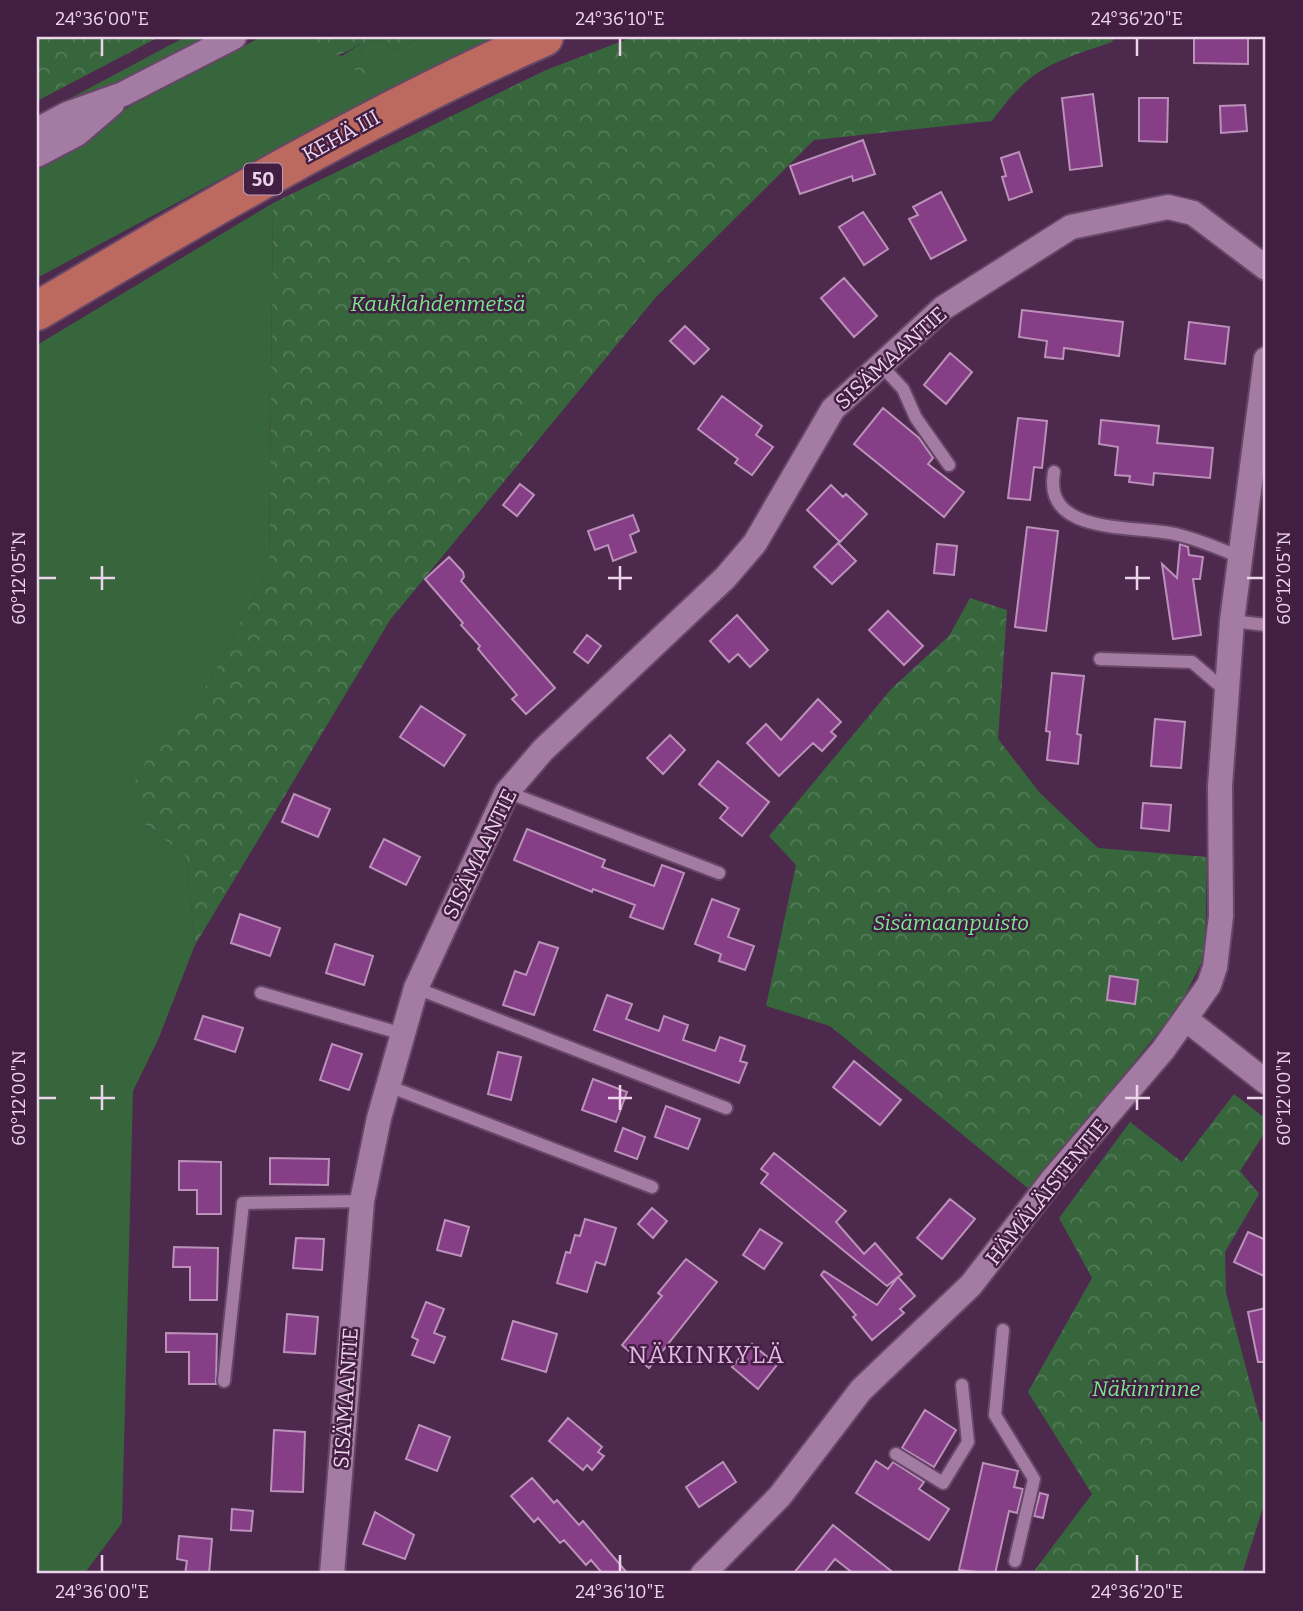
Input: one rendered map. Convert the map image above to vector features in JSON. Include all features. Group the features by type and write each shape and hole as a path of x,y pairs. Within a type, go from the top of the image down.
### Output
{"highway":[{"name":"KEHÄ III","path":"37,311 190,220 387,111 544,37"}],"street":[{"path":"37,130 67,114 123,94 234,37"},
{"path":"37,155 76,134 123,94"},
{"name":"SISÄMAANTIE","path":"332,1574 362,1201 388,1086 416,988 507,792 543,750 725,578 755,543 833,410 943,309 995,273 1071,226 1168,207 1193,213 1266,268"},
{"name":"HÄMÄLÄISTENTIE","path":"703,1574 780,1496 862,1390 971,1286 1052,1180 1187,1020 1209,985 1215,967 1221,916 1220,786 1232,621 1263,411 1266,359"},
{"path":"1187,1020 1266,1083"}],"lane":[{"path":"880,364 903,388 916,418 949,464"},
{"path":"1054,472 1051,487 1062,508 1088,524 1179,534 1240,556"},
{"path":"1232,621 1266,625"},
{"path":"1100,659 1192,662 1227,691"},
{"path":"507,792 719,873"},
{"path":"416,988 726,1108"},
{"path":"261,993 403,1034"},
{"path":"388,1086 652,1187"},
{"path":"224,1381 243,1203 362,1201"},
{"path":"1003,1330 995,1415 1034,1479 1015,1561"},
{"path":"896,1454 943,1483 968,1442 962,1385"}],"green space":[{"path":"37,37 159,37 37,101"},
{"path":"185,37 215,37 125,81 37,116"},
{"path":"261,37 309,37 308,45 342,56 362,43 361,79 365,42 384,41 393,51 422,37 497,37 353,108 37,278 37,163 134,104"},
{"path":"309,37 422,37 393,51 384,41 366,42 371,63 361,79 348,59 362,53 362,43 335,55 307,45"},
{"name":"Kauklahdenmetsä","path":"633,37 1115,37 1112,42 1044,69 1019,89 992,121 814,140 656,297 390,620 195,945 186,857 140,820 134,783 147,759 209,682 269,568 273,203 546,70"},
{"path":"273,203 269,568 209,682 147,759 135,783 140,820 186,857 195,945 158,1040 133,1091 122,1523 84,1574 37,1574 37,345"},
{"name":"Sisämaanpuisto","path":"970,598 1007,610 998,739 1040,793 1098,848 1207,857 1205,956 1179,1007 1030,1190 830,1026 766,1006 796,865 769,836 892,688 949,636"},
{"name":"Näkinrinne","path":"1234,1094 1266,1119 1266,1131 1240,1171 1259,1194 1225,1252 1226,1293 1260,1420 1266,1425 1266,1498 1242,1574 1032,1574 1092,1494 1028,1392 1092,1278 1059,1218 1130,1122 1182,1162"}],"building":[{"path":"1194,37 1248,37 1248,64 1194,63"},
{"path":"1093,94 1102,166 1070,170 1062,98"},
{"path":"1139,98 1168,98 1167,142 1139,141"},
{"path":"1245,105 1247,131 1221,133 1220,106"},
{"path":"863,140 875,174 853,181 852,176 800,194 790,166"},
{"path":"1019,152 1032,192 1009,200 1002,177 1006,176 1001,158"},
{"path":"941,192 966,240 931,259 909,219 918,215 913,207"},
{"path":"863,212 888,249 864,265 839,227"},
{"path":"844,278 877,316 854,337 821,298"},
{"path":"1022,310 1123,322 1119,356 1064,348 1063,359 1045,357 1047,341 1019,337"},
{"path":"1189,322 1229,327 1225,364 1185,359"},
{"path":"685,326 709,349 694,364 670,341"},
{"path":"950,353 972,372 946,404 924,385"},
{"path":"722,396 762,426 756,435 773,447 752,475 735,463 738,459 698,429"},
{"path":"883,408 919,438 933,458 928,464 964,492 944,517 854,444"},
{"path":"1018,418 1047,421 1042,468 1034,467 1030,500 1008,498"},
{"path":"1101,420 1159,426 1157,443 1213,448 1210,478 1154,473 1153,485 1129,482 1130,476 1115,475 1118,447 1099,444"},
{"path":"520,484 534,495 517,516 503,505"},
{"path":"831,485 843,497 846,494 867,514 840,542 807,510"},
{"path":"633,515 639,531 630,535 636,552 613,561 608,545 595,550 588,531"},
{"path":"1027,527 1058,531 1046,631 1015,627"},
{"path":"838,543 856,561 832,584 814,567"},
{"path":"937,544 957,546 954,575 934,573"},
{"path":"1180,544 1188,547 1189,555 1203,557 1200,579 1193,579 1201,635 1173,639 1162,564 1177,578"},
{"path":"449,557 463,572 461,581 555,688 526,714 512,699 517,695 478,649 480,646 461,625 463,623 425,579"},
{"path":"888,611 923,646 904,665 869,630"},
{"path":"737,615 768,650 750,667 738,654 729,662 710,641"},
{"path":"587,635 601,646 588,663 574,652"},
{"path":"1052,673 1084,676 1077,734 1081,735 1078,764 1047,760 1050,732 1046,731"},
{"path":"818,699 841,722 831,732 836,736 822,751 813,743 779,776 747,743 766,724 781,740"},
{"path":"421,706 465,735 444,766 400,737"},
{"path":"1155,719 1185,722 1181,768 1151,766"},
{"path":"670,735 685,750 663,774 647,758"},
{"path":"718,761 769,802 742,836 720,818 728,808 699,784"},
{"path":"294,794 330,809 318,837 282,822"},
{"path":"1143,803 1171,805 1169,831 1141,828"},
{"path":"527,829 605,860 602,867 654,886 662,865 684,873 663,929 630,917 635,905 593,889 592,892 514,860"},
{"path":"384,839 420,857 406,885 370,867"},
{"path":"712,899 739,909 728,937 754,946 745,970 719,961 721,954 695,944"},
{"path":"240,914 280,928 270,956 231,943"},
{"path":"539,942 558,948 534,1015 503,1005 515,971 526,975"},
{"path":"335,944 373,956 364,985 326,973"},
{"path":"1110,976 1138,980 1135,1004 1107,1000"},
{"path":"607,995 632,1004 626,1019 659,1031 664,1016 688,1025 683,1040 715,1051 720,1037 745,1046 740,1061 747,1063 739,1083 594,1030"},
{"path":"203,1016 243,1028 235,1052 195,1039"},
{"path":"332,1044 362,1054 349,1090 320,1080"},
{"path":"498,1052 521,1057 511,1100 488,1094"},
{"path":"854,1061 901,1100 880,1125 833,1087"},
{"path":"593,1079 627,1092 616,1122 582,1110"},
{"path":"666,1106 700,1119 688,1149 655,1137"},
{"path":"623,1128 645,1137 637,1159 615,1151"},
{"path":"774,1153 846,1211 836,1222 864,1254 875,1243 902,1274 887,1286 761,1183 768,1174 761,1169"},
{"path":"270,1158 329,1159 328,1185 270,1184"},
{"path":"179,1161 221,1162 221,1214 197,1214 197,1190 179,1190"},
{"path":"950,1199 975,1219 942,1259 917,1238"},
{"path":"652,1208 667,1221 653,1238 638,1224"},
{"path":"585,1219 616,1228 605,1265 596,1262 587,1292 557,1283 566,1252 570,1253 575,1235 580,1236"},
{"path":"445,1220 469,1227 461,1256 437,1250"},
{"path":"760,1229 782,1243 764,1269 743,1255"},
{"path":"1248,1232 1266,1240 1266,1277 1234,1262"},
{"path":"296,1238 324,1239 322,1270 293,1268"},
{"path":"174,1247 218,1248 217,1300 190,1300 190,1267 173,1267"},
{"path":"686,1259 717,1282 649,1368 622,1345 662,1296 658,1293"},
{"path":"824,1271 877,1305 898,1277 915,1296 900,1309 904,1313 872,1340 853,1317 856,1315 821,1275"},
{"path":"426,1302 444,1309 434,1333 445,1337 434,1363 412,1355 418,1340 412,1337"},
{"path":"1266,1308 1266,1362 1258,1362 1248,1312"},
{"path":"287,1314 318,1317 315,1354 284,1352"},
{"path":"513,1321 557,1334 546,1372 502,1359"},
{"path":"166,1333 217,1334 216,1384 189,1384 189,1352 166,1352"},
{"path":"752,1344 777,1365 758,1389 732,1367"},
{"path":"925,1410 956,1430 934,1467 902,1448"},
{"path":"568,1418 602,1447 598,1452 604,1456 592,1470 587,1465 583,1470 549,1441"},
{"path":"419,1425 450,1437 437,1471 406,1459"},
{"path":"274,1430 305,1432 303,1492 271,1491"},
{"path":"876,1461 888,1469 893,1462 924,1482 919,1489 949,1509 929,1540 856,1493"},
{"path":"723,1462 736,1482 699,1507 686,1487"},
{"path":"983,1463 1018,1471 1014,1487 1023,1489 1017,1513 1009,1511 995,1574 959,1570"},
{"path":"532,1478 554,1503 557,1500 579,1525 583,1521 628,1574 603,1574 591,1560 586,1565 564,1540 560,1543 538,1518 534,1522 511,1496"},
{"path":"1040,1493 1048,1495 1043,1518 1034,1516"},
{"path":"232,1509 253,1511 251,1531 231,1530"},
{"path":"375,1512 414,1535 405,1559 363,1544"},
{"path":"833,1525 895,1574 854,1574 835,1559 823,1574 793,1574"},
{"path":"179,1536 212,1539 209,1574 185,1574 187,1561 177,1559"}],"district":[{"name":"NÄKINKYLÄ","path":"707,1355"}]}
